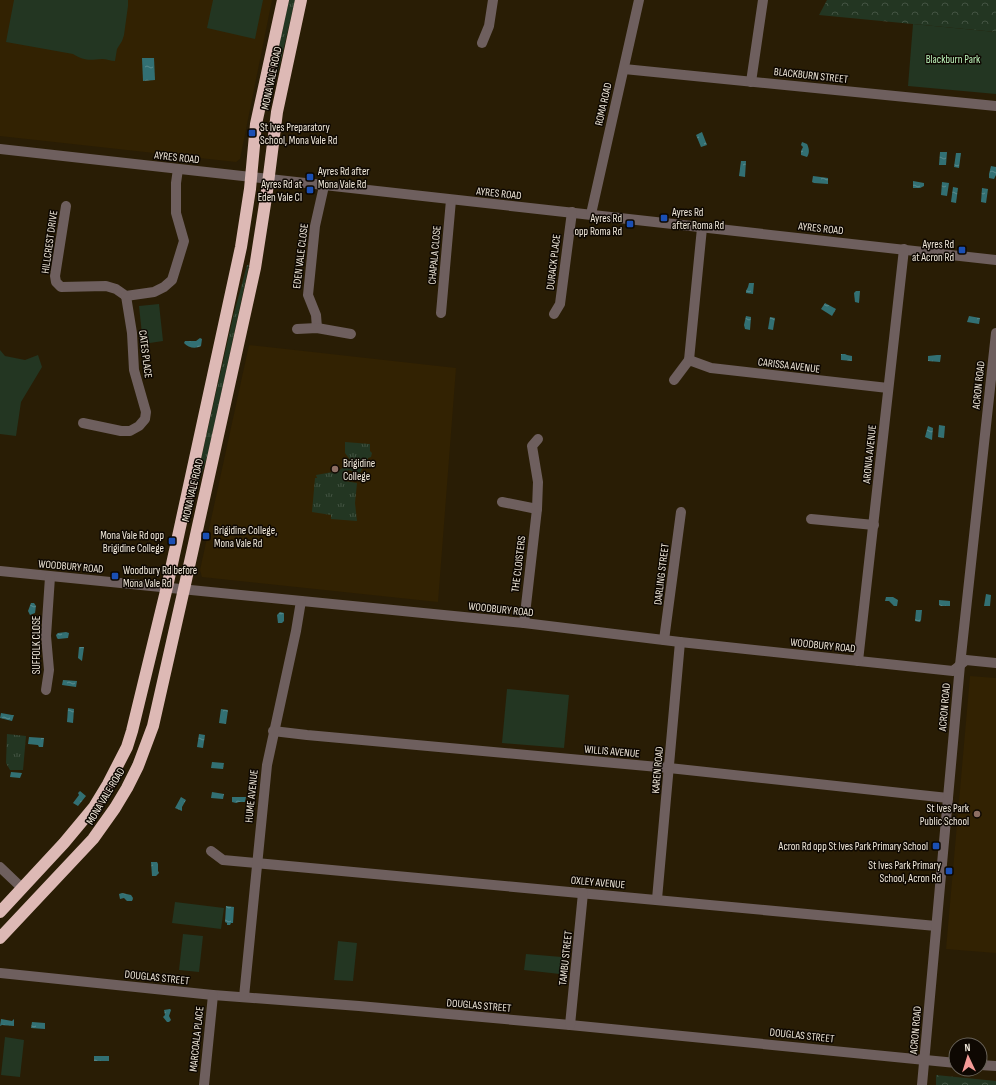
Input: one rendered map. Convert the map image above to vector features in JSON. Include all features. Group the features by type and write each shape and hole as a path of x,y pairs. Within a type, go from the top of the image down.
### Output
{"highway":[{"name":"MONA VALE ROAD","path":"0,912 64,843 94,807 127,747 138,711 167,587 241,247 251,177 256,124 282,0"},
{"name":"MONA VALE ROAD","path":"0,938 93,839 127,788 153,726 255,268 260,243 277,112 301,0"}],"street":[{"path":"482,43 489,26 493,0"},
{"name":"ROMA ROAD","path":"591,214 639,0"},
{"path":"751,82 763,0"},
{"name":"BLACKBURN STREET","path":"624,69 996,106"},
{"name":"AYRES ROAD","path":"0,149 996,260"},
{"path":"126,296 154,292 164,287 172,280 184,241 176,213 176,183 178,169"},
{"name":"EDEN VALE CLOSE","path":"317,328 316,314 308,295 315,226 324,186"},
{"name":"CHAPALA CLOSE","path":"441,313 451,200"},
{"name":"HILLCREST DRIVE","path":"66,206 55,276 56,282 61,287 106,286 116,289 126,296"},
{"name":"DURACK PLACE","path":"554,314 560,304 572,212"},
{"path":"674,380 689,360 702,228"},
{"name":"ARONIA AVENUE","path":"858,661 904,249"},
{"name":"CATES PLACE","path":"83,423 121,431 130,431 139,426 145,419 145,407 134,370 132,333 126,296"},
{"path":"297,329 317,328 351,334"},
{"name":"ACRON ROAD","path":"922,1085 960,665 992,398 996,333"},
{"name":"CARISSA AVENUE","path":"689,360 711,368 888,388"},
{"name":"THE CLOISTERS","path":"524,623 537,508 538,482 532,446 538,439"},
{"path":"502,502 537,508"},
{"name":"DARLING STREET","path":"664,640 681,512"},
{"path":"811,519 874,524"},
{"name":"WOODBURY ROAD","path":"0,571 524,623 680,642 953,671 966,660 996,663"},
{"name":"SUFFOLK CLOSE","path":"46,690 49,670 46,636 50,577"},
{"name":"HUME AVENUE","path":"244,997 267,765 301,601"},
{"name":"KAREN ROAD","path":"657,900 680,642"},
{"name":"WILLIS AVENUE","path":"273,731 669,768 948,798"},
{"name":"OXLEY AVENUE","path":"211,851 223,860 257,864 936,926"},
{"path":"0,867 22,888"},
{"name":"TAMBU STREET","path":"570,1024 583,893"},
{"name":"DOUGLAS STREET","path":"0,973 213,995 570,1024 948,1062"},
{"name":"MARCOALA PLACE","path":"204,1085 213,995"}],"shaded area":[{"path":"0,0 272,0 240,159 236,162 0,136"},
{"name":"Brigidine College","path":"249,345 456,368 438,602 202,577 200,570"},
{"name":"St Ives Park Public School","path":"970,676 996,678 996,953 946,949"}],"green space":[{"path":"14,0 128,0 124,35 117,49 115,61 102,59 87,60 73,54 6,42"},
{"path":"213,0 263,0 255,39 207,28"},
{"path":"289,0 295,0 280,64 269,102 267,102"},
{"path":"827,0 996,0 996,32 819,15"},
{"name":"Blackburn Park","path":"913,24 996,32 996,94 908,86"},
{"path":"247,265 249,265 208,454 196,487 196,481 233,317"},
{"path":"159,304 163,341 143,344 139,306"},
{"path":"0,350 5,356 25,360 38,355 42,367 21,402 16,436 0,434"},
{"path":"345,442 370,444 370,451 372,453 368,460 370,463 351,461 345,453"},
{"path":"350,463 364,465 360,473 348,470 345,481 357,483 355,503 357,521 331,519 331,515 312,512 315,478 317,478 316,475 338,471"},
{"path":"507,689 569,695 564,748 502,743"},
{"path":"7,734 26,736 23,770 10,770 6,763"},
{"path":"175,902 224,908 221,929 172,923"},
{"path":"183,934 203,936 199,972 179,970"},
{"path":"338,941 357,943 353,981 334,980"},
{"path":"526,954 562,957 560,974 524,970"},
{"path":"5,1037 24,1040 20,1077 1,1075"},
{"path":"936,1075 996,1081 996,1085 936,1085"}],"water":[{"path":"142,58 154,58 155,80 143,81"},
{"path":"702,132 707,145 701,147 696,135"},
{"path":"802,142 807,144 808,147 809,152 807,157 801,155 803,147 801,145"},
{"path":"940,152 947,152 946,165 939,165"},
{"path":"956,153 961,153 959,168 954,167"},
{"path":"741,161 746,161 745,177 739,176"},
{"path":"991,166 996,167 996,175 994,179 989,178"},
{"path":"813,176 828,178 828,184 812,182"},
{"path":"913,181 924,183 924,186 920,188 913,188"},
{"path":"942,182 949,183 947,196 941,195"},
{"path":"953,187 958,188 956,203 951,202"},
{"path":"982,188 988,189 986,203 981,202"},
{"path":"749,283 754,283 753,294 746,293"},
{"path":"856,291 860,291 859,303 855,302 854,293"},
{"path":"825,303 836,309 832,316 821,309"},
{"path":"746,316 751,317 750,330 745,329 744,325"},
{"path":"969,316 980,318 979,324 967,322"},
{"path":"770,317 775,318 773,330 768,329"},
{"path":"200,338 202,339 201,346 199,347 190,347 184,343 185,341 196,341"},
{"path":"841,354 852,356 852,361 841,360"},
{"path":"941,355 940,362 928,361 928,356"},
{"path":"939,425 945,426 944,438 938,437"},
{"path":"928,426 933,428 932,440 925,437"},
{"path":"986,594 991,595 990,606 984,606"},
{"path":"886,597 893,597 898,600 897,606 894,606 889,601 885,601"},
{"path":"939,600 950,601 950,606 939,605"},
{"path":"31,603 34,603 36,606 35,613 30,615 28,611"},
{"path":"916,610 922,610 920,622 915,621"},
{"path":"280,612 284,613 284,621 282,623 278,623 277,615"},
{"path":"58,633 69,633 68,638 57,638 56,635"},
{"path":"79,647 84,647 82,661 78,658"},
{"path":"63,680 77,681 76,687 62,685"},
{"path":"68,708 74,709 73,723 67,722"},
{"path":"221,709 228,710 226,724 219,723"},
{"path":"1,713 14,715 12,721 0,718"},
{"path":"199,734 205,735 203,748 197,747"},
{"path":"29,737 44,738 43,747 28,744"},
{"path":"212,762 224,763 223,769 211,768"},
{"path":"11,772 22,773 20,778 10,777"},
{"path":"80,791 86,796 78,806 73,803"},
{"path":"212,792 224,794 223,799 211,798"},
{"path":"181,797 186,800 182,807 182,811 175,808"},
{"path":"232,797 246,797 245,802 236,803 232,802"},
{"path":"151,862 157,862 158,864 159,873 156,876 152,876"},
{"path":"122,893 131,895 133,898 132,901 127,901 124,898 120,899 119,894"},
{"path":"226,906 234,907 233,923 230,925 227,925 225,922"},
{"path":"170,1009 169,1016 171,1020 167,1022 163,1017 165,1015 164,1010"},
{"path":"1,1019 12,1021 14,1019 14,1026 0,1026"},
{"path":"32,1022 45,1023 45,1029 31,1028"},
{"path":"94,1056 109,1056 109,1061 94,1061"}],"place":[{"name":"St Ives Preparatory School, Mona Vale Rd","path":"252,133"},
{"name":"Ayres Rd after Mona Vale Rd","path":"310,177"},
{"name":"Ayres Rd at Eden Vale Cl","path":"310,190"},
{"name":"Ayres Rd after Roma Rd","path":"664,218"},
{"name":"Ayres Rd opp Roma Rd","path":"630,224"},
{"name":"Ayres Rd at Acron Rd","path":"962,250"},
{"name":"Brigidine College","path":"335,469"},
{"name":"Brigidine College, Mona Vale Rd","path":"206,536"},
{"name":"Mona Vale Rd opp Brigidine College","path":"172,541"},
{"name":"Woodbury Rd before Mona Vale Rd","path":"115,576"},
{"name":"St Ives Park Public School","path":"977,814"},
{"name":"Acron Rd opp St Ives Park Primary School","path":"936,846"},
{"name":"St Ives Park Primary School, Acron Rd","path":"949,871"}]}
